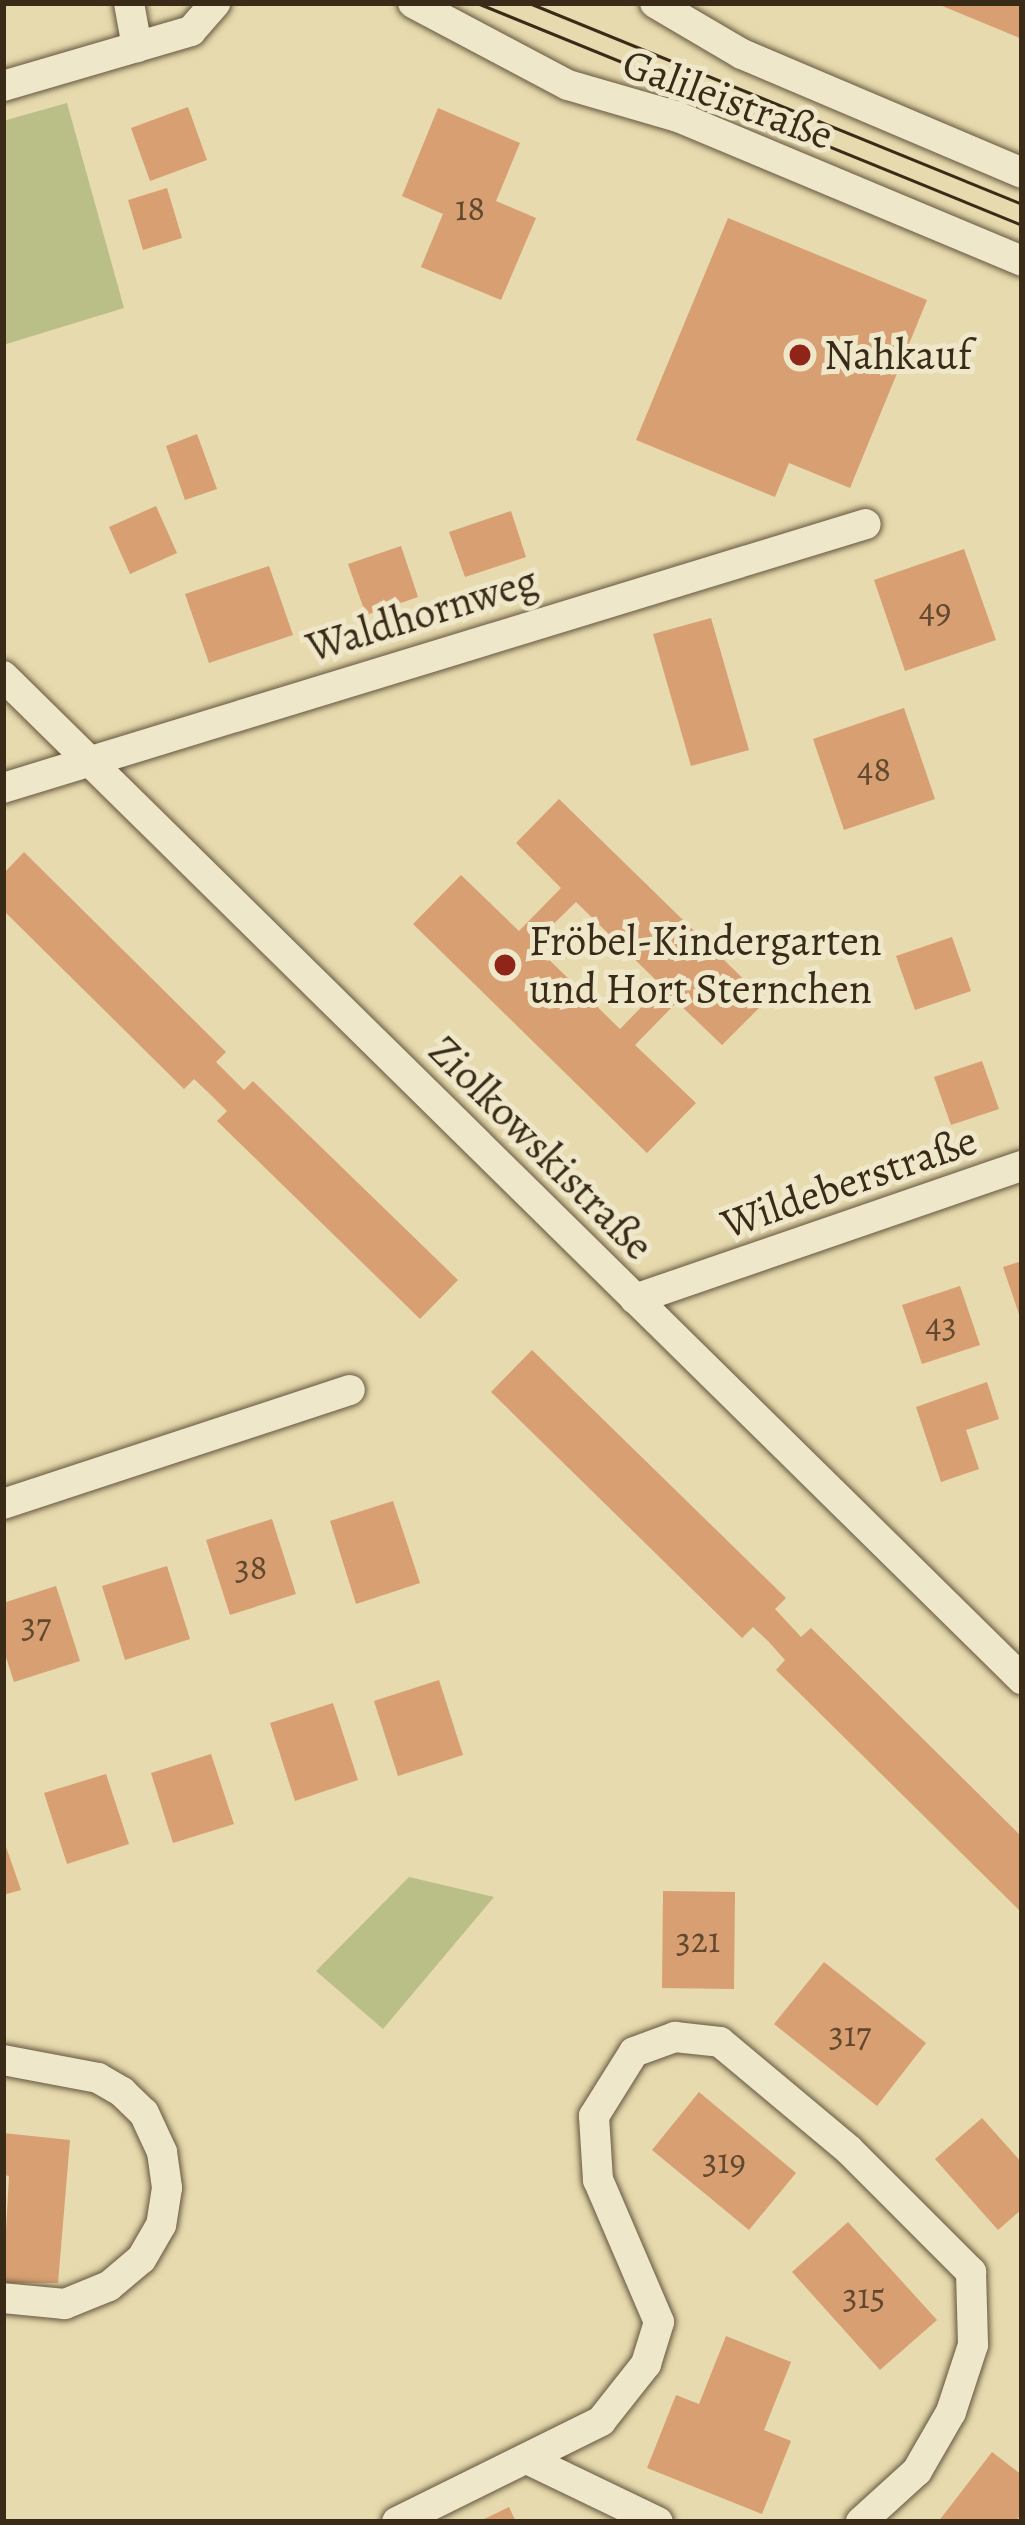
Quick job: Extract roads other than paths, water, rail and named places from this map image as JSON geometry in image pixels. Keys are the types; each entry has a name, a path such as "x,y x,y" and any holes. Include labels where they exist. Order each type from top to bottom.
{"street":[{"path":"129,3 137,47"},
{"path":"3,86 191,31 214,3"},
{"name":"Galileistraße","path":"412,3 568,85 678,117 1022,261"},
{"name":"Galileistraße","path":"655,3 742,54 1022,172"},
{"name":"Waldhornweg","path":"3,788 866,524"},
{"name":"Ziolkowskistraße","path":"3,676 1022,1679"},
{"name":"Wildeberstraße","path":"635,1299 1022,1166"},
{"path":"3,1504 350,1390"},
{"path":"397,2522 601,2421 646,2364 659,2322 598,2180 595,2116 634,2052 675,2037 721,2042 849,2150 970,2272 973,2344 951,2412 917,2471 861,2522"},
{"path":"3,2060 98,2078 122,2092 144,2114 162,2152 167,2188 161,2225 141,2259 109,2286 65,2304 3,2298"},
{"path":"529,2460 658,2522"}],"tram line":[{"path":"477,3 1022,225"},
{"path":"529,3 1022,204"}],"place":[{"name":"Nahkauf","path":"800,355"},
{"name":"Fröbel-Kindergarten und Hort Sternchen","path":"505,965"}]}
